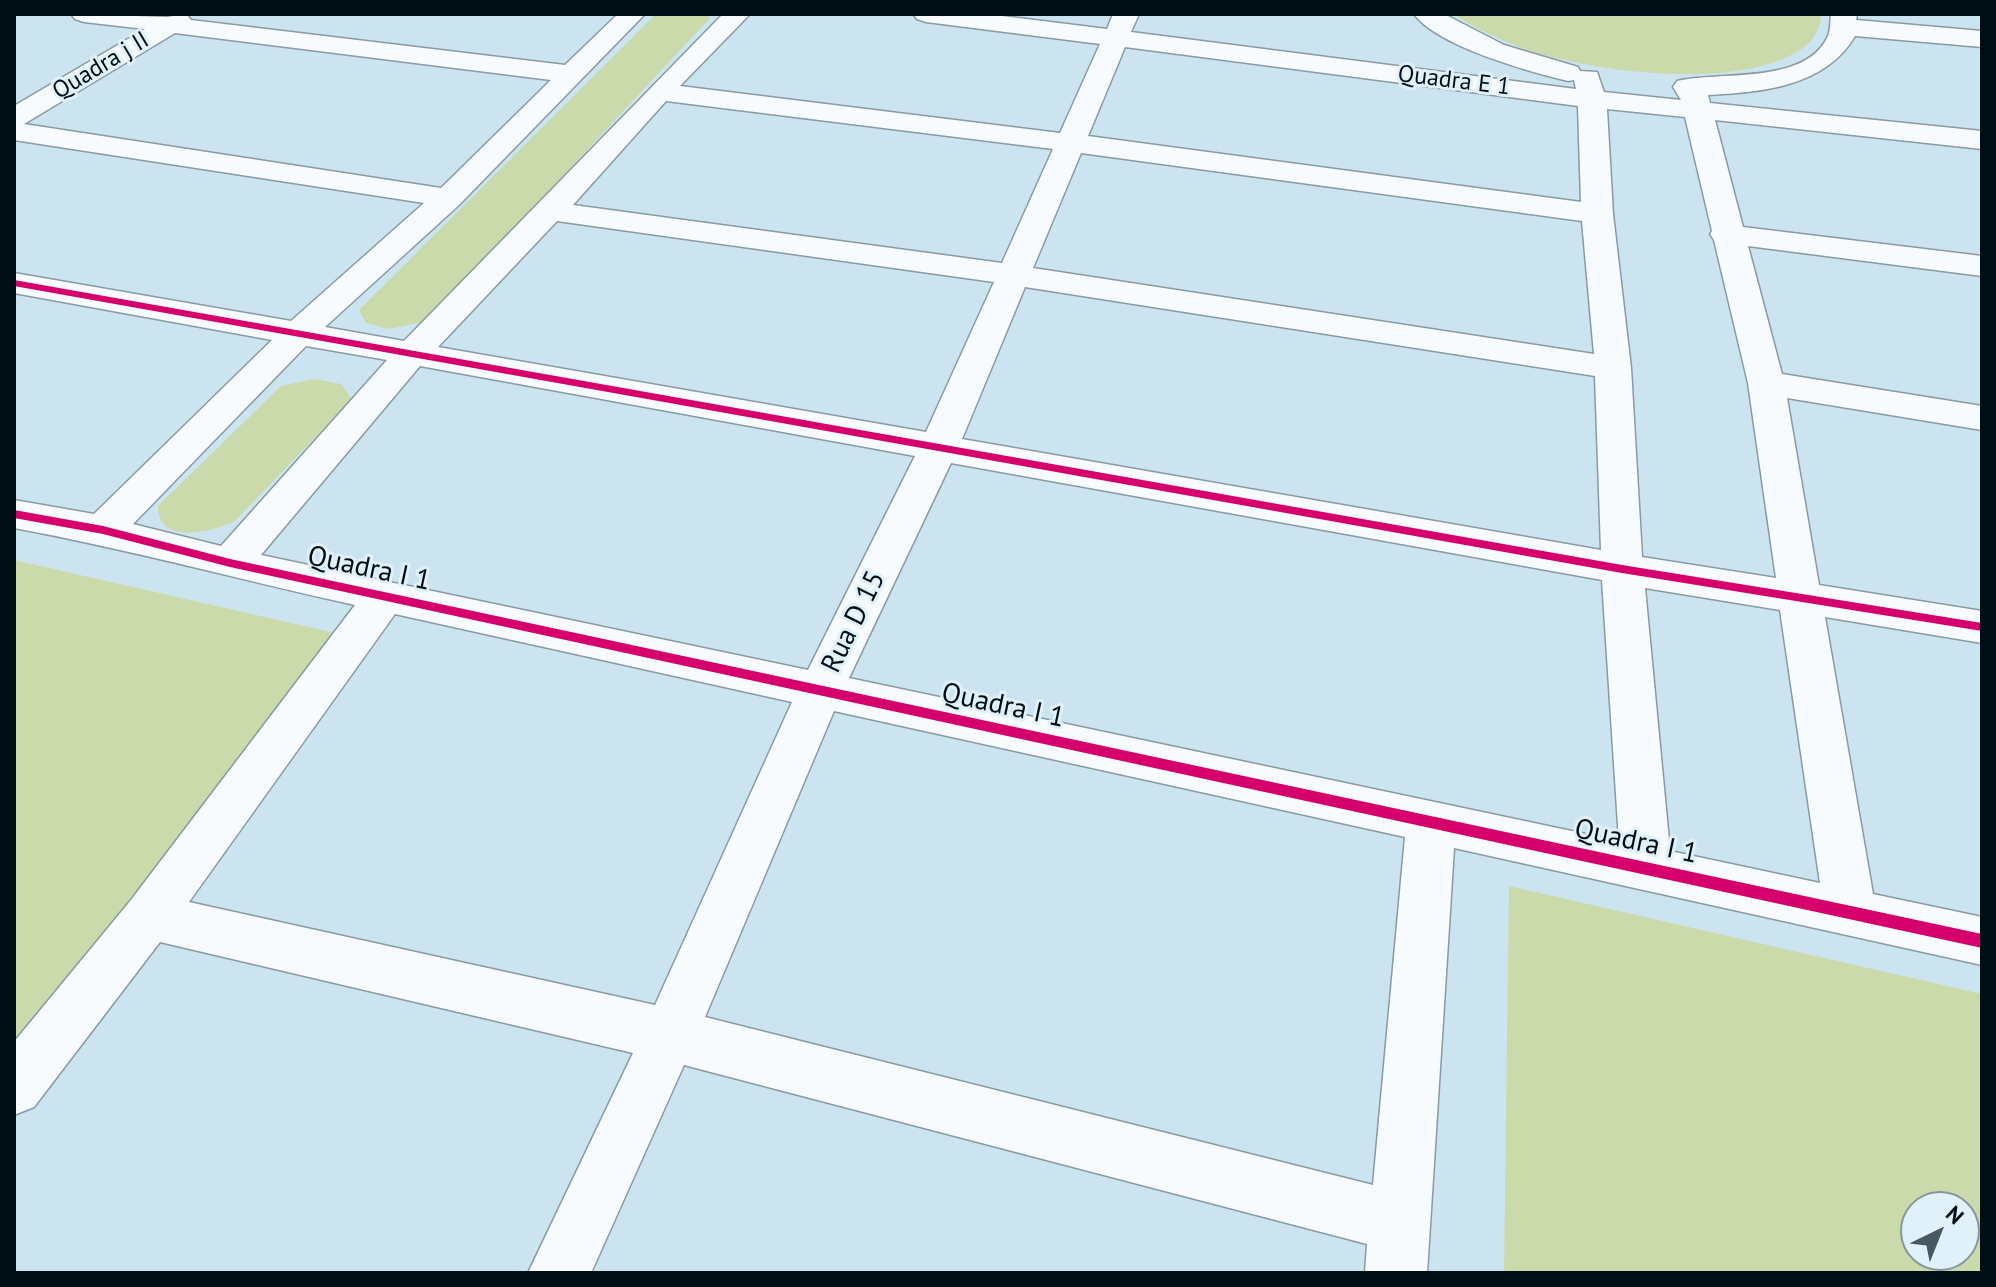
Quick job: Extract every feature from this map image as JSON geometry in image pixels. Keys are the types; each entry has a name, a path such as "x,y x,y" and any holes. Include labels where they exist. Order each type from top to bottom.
{"street":[{"path":"84,14 179,20 570,74"},
{"path":"103,530 298,334 448,198 632,14"},
{"path":"230,563 410,356 659,92 737,14"},
{"name":"Quadra E 1","path":"926,14 1120,25 1590,88 1694,98 1982,140"},
{"path":"1427,14 1456,34 1590,88 1597,214 1613,368 1622,569 1646,869"},
{"name":"Quadra j II","path":"14,118 179,20"},
{"path":"1850,913 1766,383 1694,98 1803,70 1826,58 1841,43 1845,20 1982,39"},
{"name":"Rua D 15","path":"559,1273 670,1035 820,691 939,447 1120,25"},
{"path":"659,92 1071,143 1597,214"},
{"path":"14,131 448,198"},
{"path":"550,211 1015,275 1613,368"},
{"path":"1726,234 1982,266"},
{"path":"14,283 410,356 1622,569 1982,627"},
{"path":"1766,383 1982,418"},
{"name":"Quadra I 1","path":"14,514 103,530 230,563 385,597 1982,941"},
{"path":"14,1087 149,916 385,597"},
{"path":"149,916 670,1035 1398,1247 1431,822"}],"green space":[{"path":"656,14 706,14 710,18 428,321 388,329 366,323 359,310"},
{"path":"1454,14 1819,14 1821,21 1810,42 1784,58 1750,69 1669,74 1585,64 1548,56 1494,36"},
{"path":"314,379 341,384 352,399 235,521 201,532 188,533 167,527 160,519 158,506 281,386"},
{"path":"14,560 344,635 14,1045"},
{"path":"1509,886 1982,994 1982,1273 1504,1273"}],"cycle path":[{"path":"14,283 1622,569 1982,627"},
{"path":"14,514 103,530 230,563 1982,941"}]}
